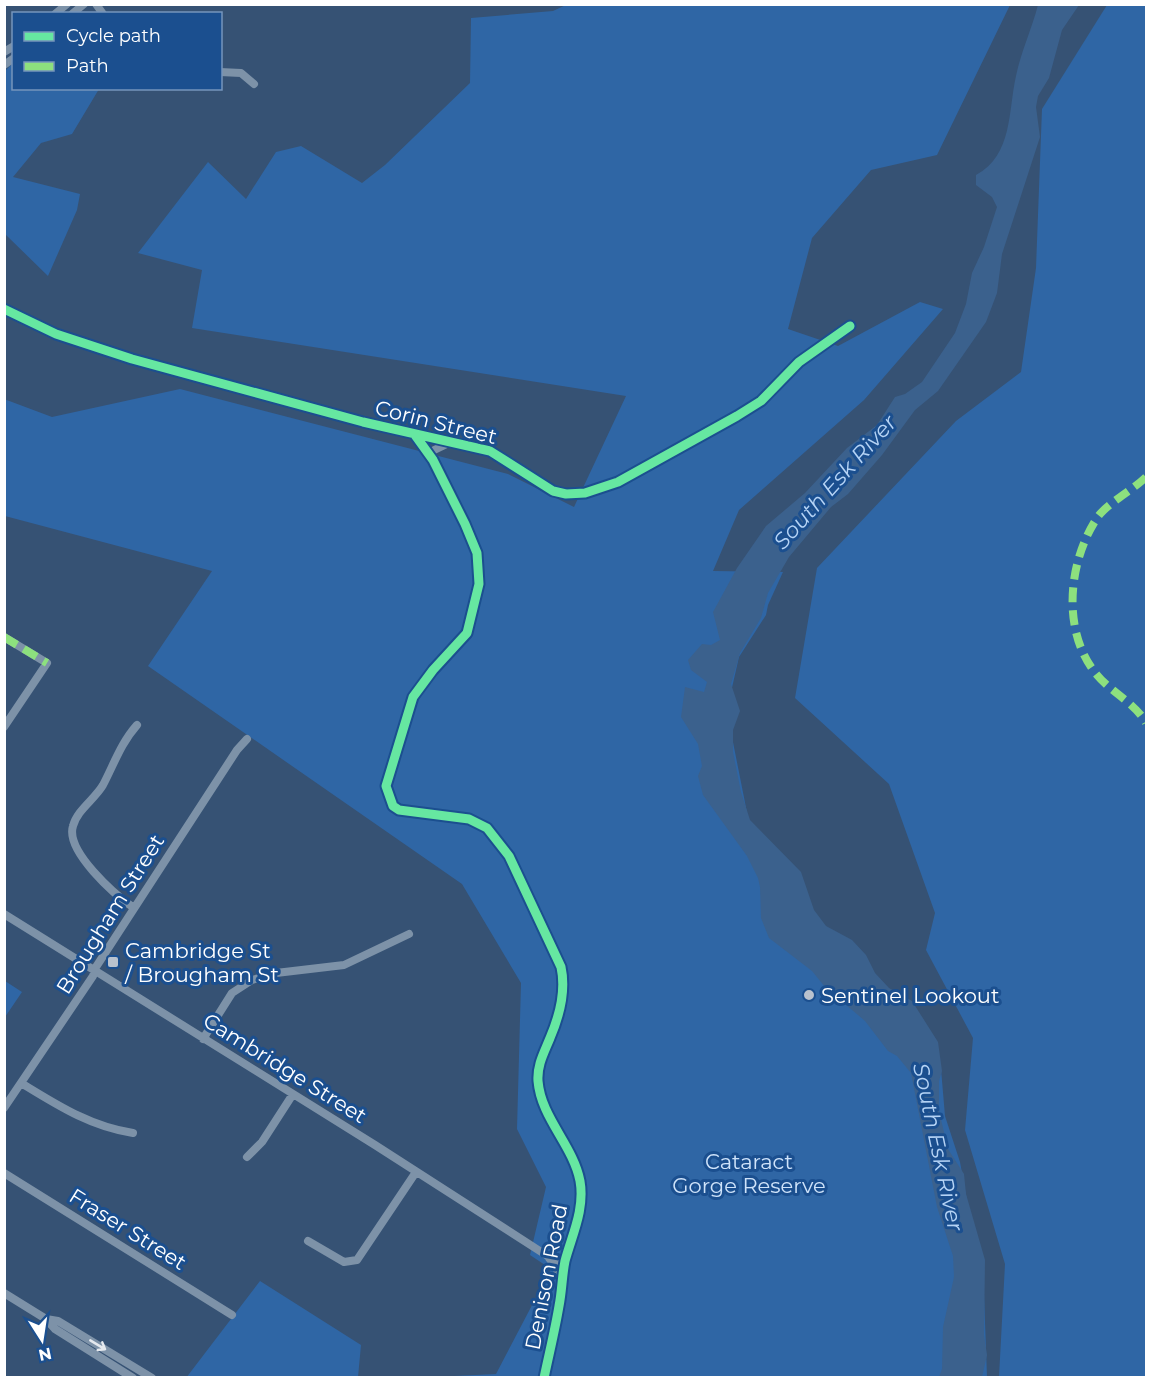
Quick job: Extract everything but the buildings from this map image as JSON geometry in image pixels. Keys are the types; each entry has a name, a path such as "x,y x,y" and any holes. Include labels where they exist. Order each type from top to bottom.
{"street":[{"path":"222,72 241,73 254,84"},
{"name":"Corin Street","path":"4,309 56,334 132,359 415,435 490,452 505,458 553,491 585,493 602,489 635,474 761,400 799,362 850,326"},
{"name":"Denison Road","path":"415,435 428,453 477,553 479,584 467,633 432,670 413,697 386,786 393,806 399,810 469,819 487,828 509,856 534,915 558,958 563,989 553,1030 539,1062 538,1080 542,1103 571,1156 580,1184 578,1216 565,1263 544,1377"},
{"path":"428,453 451,442"},
{"path":"4,637 47,663 4,727"},
{"path":"134,908 101,879 76,847 72,831 76,819 100,790 122,744 137,725"},
{"name":"Brougham Street","path":"4,1108 237,750 247,739"},
{"name":"Cambridge Street","path":"4,914 546,1255 565,1263"},
{"path":"203,1039 232,993 252,980 276,973 337,967 409,934"},
{"path":"21,1083 73,1114 113,1130 133,1132"},
{"path":"247,1157 262,1142 292,1094"},
{"path":"308,1241 344,1262 357,1260 416,1172"},
{"name":"Fraser Street","path":"4,1173 232,1315"},
{"name":"Cambridge Street","path":"546,1255 556,1267 562,1285"},
{"path":"4,1293 46,1319 55,1329 134,1377"},
{"path":"46,1319 58,1321 152,1377"}],"green space":[{"name":"Cataract Gorge Reserve","path":"568,4 1010,5 937,155 871,170 812,238 788,329 838,346 920,302 943,309 864,400 739,510 713,571 783,572 768,605 766,615 739,657 731,692 731,732 760,878 941,1069 945,1116 960,1162 984,1294 987,1377 433,1377 496,1374 551,1269 530,1255 546,1187 517,1129 521,983 462,884 148,666 212,571 5,516 4,399 52,417 180,389 508,474 574,507 626,396 192,328 202,270 138,253 208,162 246,199 276,152 301,146 362,183 385,165 470,83 471,18 553,11"},
{"path":"1107,5 1146,5 1146,1377 999,1377 1005,1264 965,1130 973,1038 926,950 935,913 889,784 795,698 817,568 956,421 1021,372 1036,268 1042,109"},
{"path":"12,64 12,90 98,90 72,134 41,143 13,177 80,194 77,210 48,276 5,234 5,71"},
{"path":"5,981 22,992 5,1017"},
{"path":"260,1281 361,1345 358,1377 186,1378"}],"water":[{"name":"South Esk River","path":"1038,5 1079,5 1062,30 1049,78 1038,96 1036,107 1040,137 1002,254 997,293 986,322 938,391 915,410 882,455 848,494 831,507 789,557 768,593 761,618 740,653 731,684 740,711 733,730 733,752 741,792 750,820 801,872 814,910 826,926 852,940 866,955 875,973 889,988 912,1001 938,1042 942,1071 939,1081 939,1111 948,1149 964,1174 966,1194 985,1260 984,1335 987,1355 982,1377 939,1377 942,1369 943,1327 954,1277 953,1256 937,1207 911,1073 897,1056 888,1051 865,1021 825,987 812,971 769,938 761,918 758,878 747,856 703,795 698,776 702,766 698,744 681,717 685,687 704,692 707,682 691,670 688,660 702,644 711,645 720,640 713,612 737,568 766,526 805,493 847,448 877,425 895,397 905,394 922,382 955,333 966,304 972,273 984,247 997,207 992,197 976,185 976,175 997,156 1003,144 1018,67"}],"marked path":[{"path":"1146,477 1097,518 1080,555 1073,597 1078,639 1085,658 1097,675 1136,710 1146,723"},
{"path":"4,637 47,663"}],"cycle path":[{"path":"4,309 56,334 132,359 363,422 490,451 553,491 566,494 585,493 618,482 737,416 761,401 799,362 850,326"},
{"path":"415,435 433,460 465,524 477,553 479,584 467,633 433,670 413,697 386,786 393,806 399,810 469,819 487,828 509,856 561,967 563,985 561,1003 540,1064 538,1081 545,1107 576,1168 580,1181 581,1202 565,1261 560,1300 544,1378"}],"place":[{"name":"Cambridge St / Brougham St","path":"113,962"},
{"name":"Sentinel Lookout","path":"809,995"}]}
